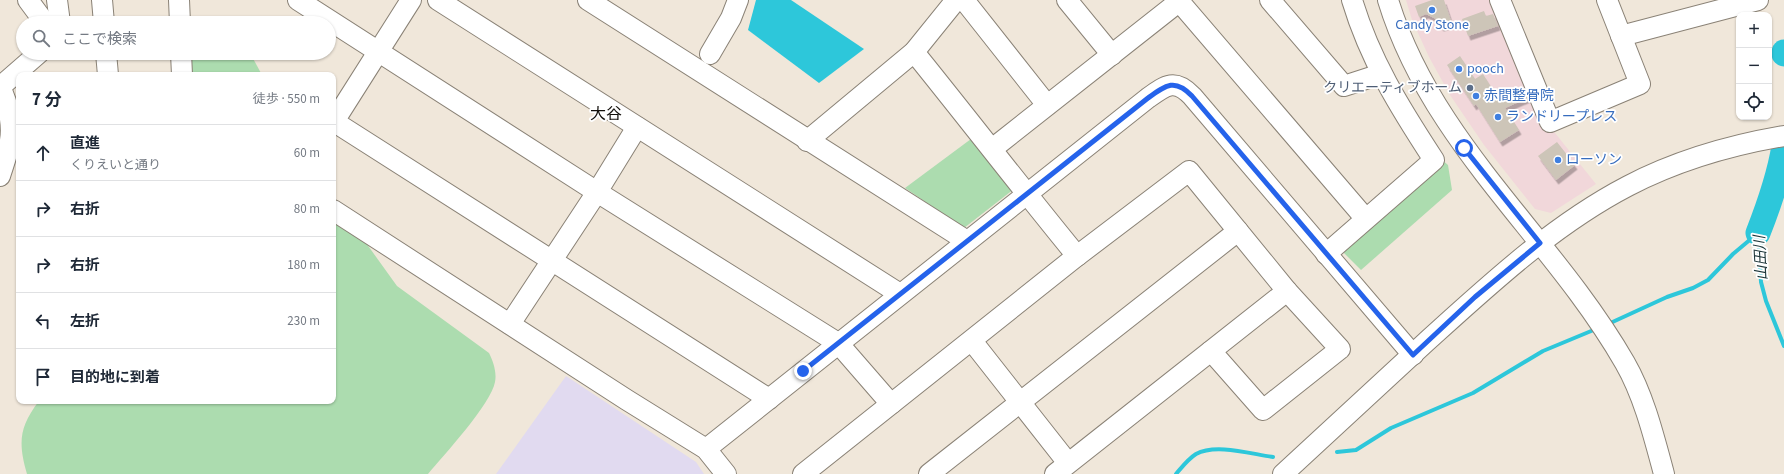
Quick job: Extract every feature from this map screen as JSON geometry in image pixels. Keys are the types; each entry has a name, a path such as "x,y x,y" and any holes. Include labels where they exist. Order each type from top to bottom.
{"street":[{"path":"28,0 40,16"},
{"path":"57,0 59,16"},
{"path":"102,0 103,16"},
{"path":"179,0 180,16"},
{"path":"298,0 323,16"},
{"path":"336,117 411,0"},
{"path":"438,0 900,294"},
{"path":"588,0 807,141 967,241"},
{"path":"710,54 731,18 738,0"},
{"path":"807,141 914,52 956,0"},
{"path":"964,0 1047,105"},
{"path":"1067,0 1112,55"},
{"path":"992,149 1180,0 1365,218"},
{"path":"1270,0 1344,86 1381,74"},
{"path":"1326,254 1365,218 1434,160 1401,110 1381,74 1356,15 1352,0"},
{"path":"1388,0 1411,58 1430,96 1451,129 1471,157 1594,313 1626,364 1643,403 1664,474"},
{"path":"1500,0 1550,122 1640,84 1607,0"},
{"path":"1621,36 1753,1"},
{"path":"336,25 597,192 838,343 891,404"},
{"path":"914,52 992,149 1026,195 1077,256"},
{"path":"17,72 31,60"},
{"path":"107,60 108,72"},
{"path":"181,60 182,72"},
{"path":"0,176 10,144 10,125 7,100 0,87 16,73"},
{"path":"706,449 1148,98 1163,87 1174,84 1185,89 1192,96 1413,355"},
{"path":"336,124 769,399"},
{"path":"510,324 638,127"},
{"path":"1283,474 1475,297 1540,243 1577,216 1629,186 1676,164 1742,145 1784,136"},
{"path":"803,474 1077,256 1188,171 1287,291 1340,349 1263,410 1211,351"},
{"path":"336,212 627,400 706,449 726,474"},
{"path":"929,474 1238,231"},
{"path":"972,341 1020,402 1062,468 1287,291"}],"shaded area":[{"path":"1406,0 1494,0 1551,128 1596,184 1551,213 1535,209 1484,145 1450,95 1429,57 1412,20"},
{"path":"566,376 696,462 704,474 496,474"}],"green space":[{"path":"184,60 254,60 260,72 179,72"},
{"path":"971,139 1014,189 964,228 905,188"},
{"path":"1442,160 1448,165 1452,190 1361,270 1340,249"},
{"path":"336,201 397,286 489,353 495,371 495,382 485,403 466,429 428,474 27,474 22,453 22,436 27,419 37,404 336,404"}],"water":[{"path":"756,0 791,0 864,49 819,83 748,30"}],"building":[{"name":"Candy Stone","path":"1432,0 1444,0 1452,24 1441,27 1438,20 1426,14 1419,17 1415,6"},
{"path":"1484,11 1486,16 1493,14 1498,26 1468,36 1462,19"},
{"path":"1460,56 1475,79 1483,74 1498,98 1523,88 1528,98 1505,108 1519,130 1500,142 1476,104 1474,106 1447,65"},
{"name":"ローソン","path":"1557,142 1575,165 1556,180 1538,156"}],"waterway":[{"name":"山田川","path":"1758,233 1773,191 1784,146"},
{"name":"山田川","path":"1758,233 1761,282 1766,301 1784,346"},
{"path":"1606,325 1667,297 1693,288 1708,280 1733,254 1758,233"},
{"path":"1337,452 1356,450 1391,428 1473,393 1543,351 1596,329"},
{"path":"1176,474 1190,458 1196,454 1213,449 1234,450 1273,457"}],"place":[{"name":"Candy Stone","path":"1432,10"},
{"name":"pooch","path":"1459,69"},
{"name":"クリエーティブホーム","path":"1470,88"},
{"name":"赤間整骨院","path":"1476,96"},
{"name":"ランドリープレス","path":"1498,117"},
{"name":"ローソン","path":"1558,160"}],"district":[{"name":"大谷","path":"606,114"}],"route":[{"path":"803,371 1148,98 1163,87 1174,84 1185,89 1192,96 1413,355 1475,297 1540,243 1464,148"}]}
